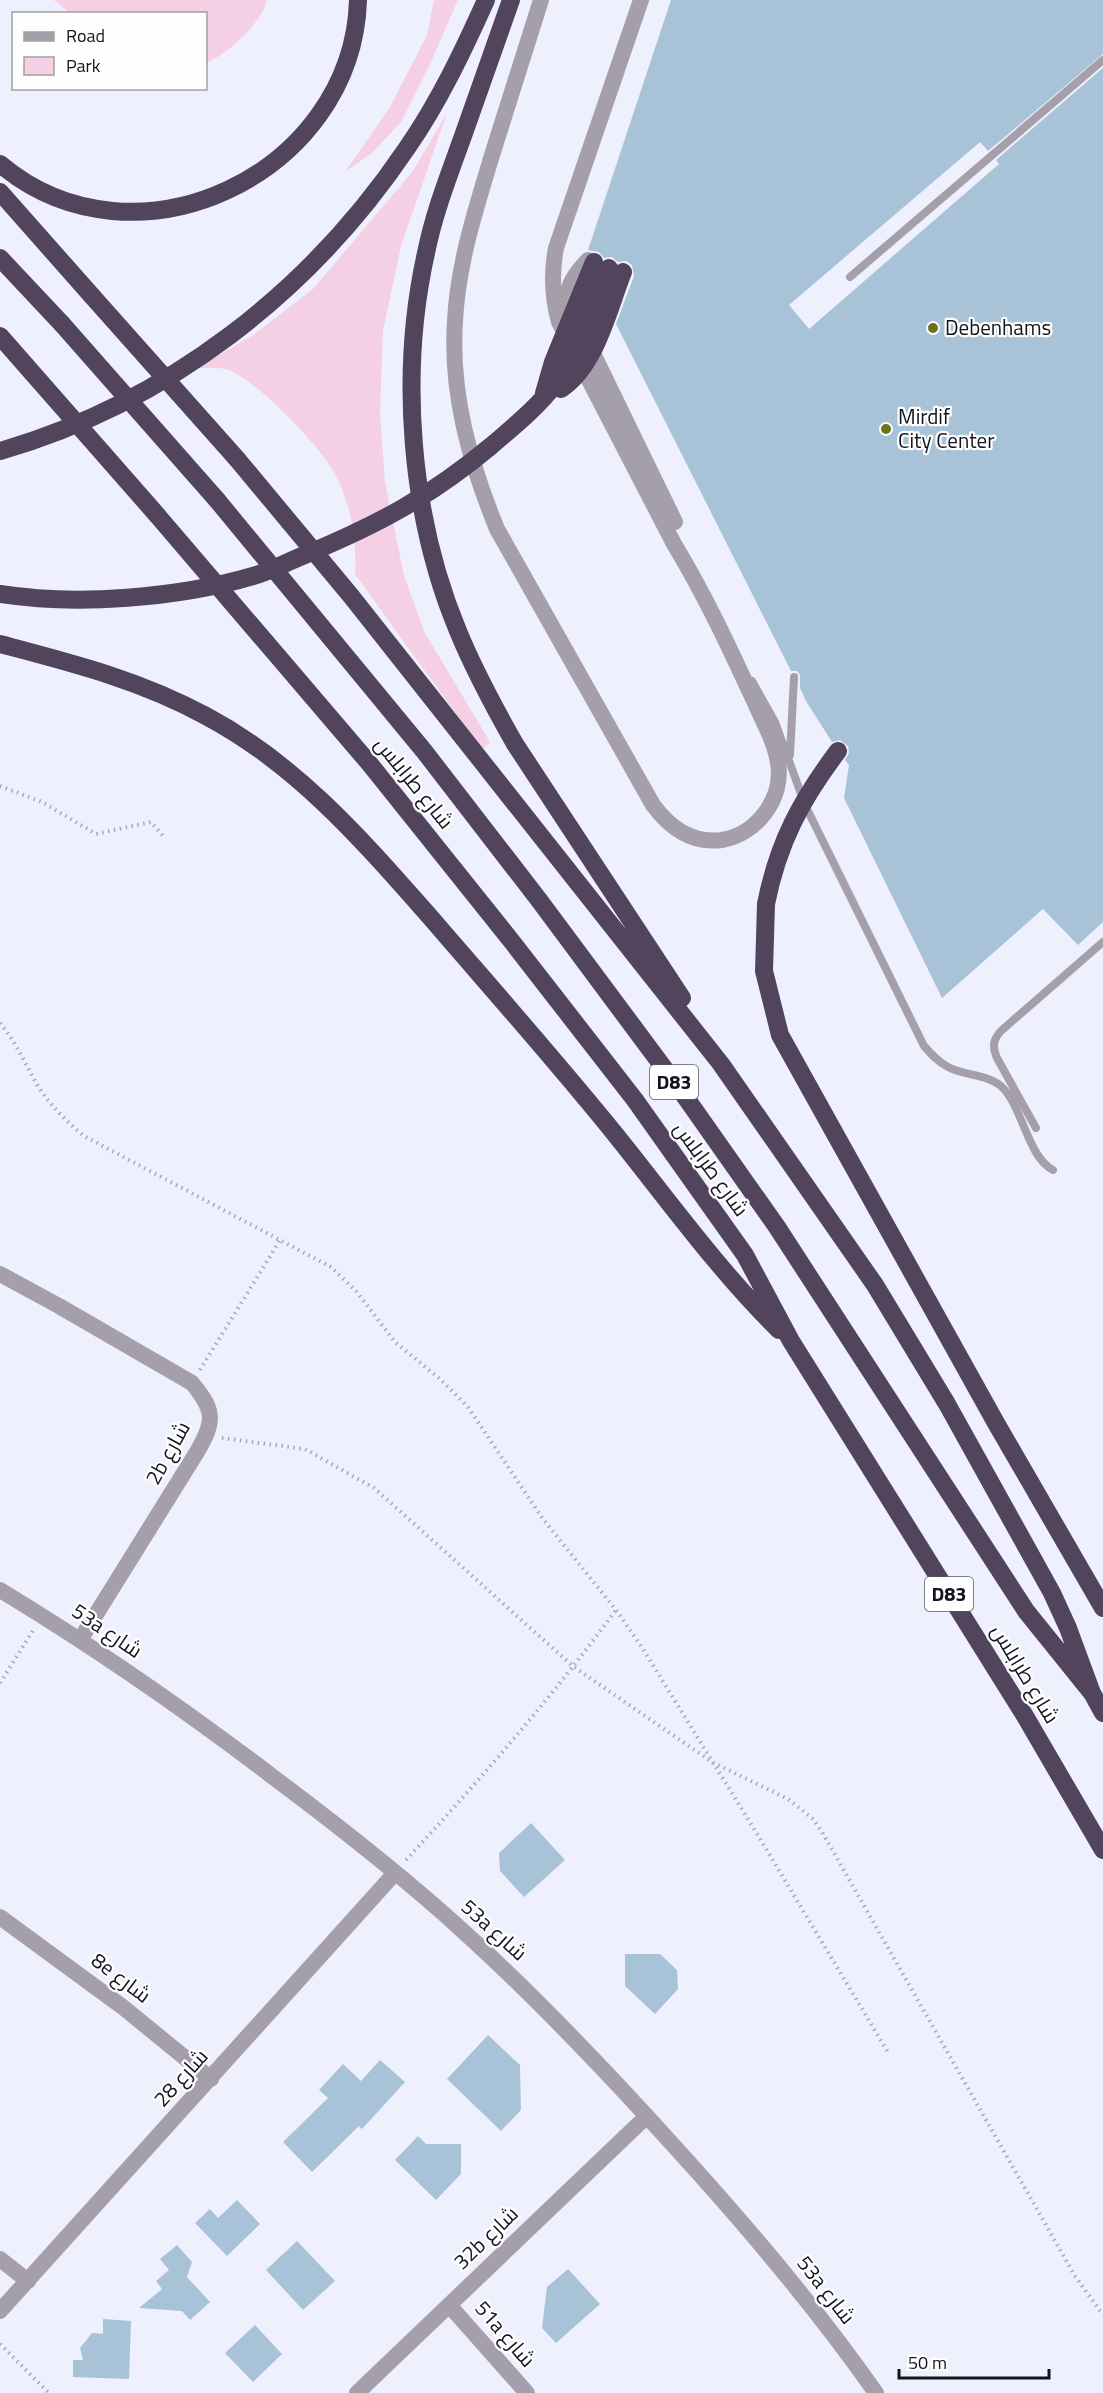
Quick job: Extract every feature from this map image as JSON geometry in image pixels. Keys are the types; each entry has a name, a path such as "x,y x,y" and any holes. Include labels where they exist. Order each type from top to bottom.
{"highway":[{"path":"0,164 36,188 66,200 97,208 130,212 163,210 194,204 225,193 251,180 275,163 297,143 316,120 332,95 344,69 353,41 358,0"},
{"path":"0,451 71,426 160,383 195,362 229,337 302,275 335,241 373,196 408,148 467,43 486,0"},
{"path":"511,0 444,189 426,253 415,318 411,385 415,452 421,497 430,542 457,629 494,706 527,762 668,975 721,1064"},
{"path":"0,192 237,459 351,596 721,1064 875,1285 947,1404 1052,1593 1068,1628 1092,1693"},
{"name":"شارع طرابلس","path":"0,258 62,324 216,500 424,751 546,909 684,1095 777,1227 1026,1611 1092,1693 1103,1713"},
{"path":"0,594 20,597 101,599 182,592 253,576 374,525 420,499 464,469 543,398 574,356 603,266"},
{"name":"شارع طرابلس","path":"0,336 157,514 369,763 635,1100 746,1255 791,1341 1025,1716 1103,1850"},
{"path":"0,644 102,671 156,691 208,717 257,747 303,782 345,821 390,872 583,1094 726,1273 791,1341"},
{"path":"838,751 806,796 780,848 766,904 763,942 764,972 771,1006 780,1035 996,1423 1103,1608"}],"street":[{"path":"541,0 474,215 458,286 455,365 468,449 481,489 502,538 653,805 670,825 681,832 706,840 732,838 755,825 771,804 779,775 775,750 692,572 666,530 559,322 552,293 552,270 556,248 641,0"},
{"path":"603,266 571,281 568,290 571,309 678,528 692,572"},
{"name":"2b شارع","path":"0,1274 59,1305 192,1383 207,1401 211,1419 206,1437 80,1640"},
{"name":"53a شارع","path":"0,1590 80,1640 240,1752 395,1873 463,1931 526,1990 647,2116 773,2259 876,2393"},
{"name":"شارع 28","path":"0,2312 395,1873"},
{"name":"8e شارع","path":"0,1917 124,2008 210,2079"},
{"name":"32b شارع","path":"357,2393 647,2116"},
{"path":"0,2259 28,2281"},
{"name":"51a شارع","path":"449,2305 527,2393"}],"lane":[{"path":"850,277 1103,60"},
{"path":"732,654 766,704 808,813 924,1046 947,1067 987,1078 1000,1085 1010,1098 1040,1159 1053,1170"},
{"path":"789,759 794,677"},
{"path":"1036,1128 997,1058 993,1050 993,1042 1002,1030 1103,942"}],"path":[{"path":"0,786 42,802 96,834 151,822 164,837"},
{"path":"0,1023 19,1048 38,1086 51,1105 84,1137 331,1267 367,1303 395,1342 455,1393 481,1426 543,1519 616,1610 649,1659 842,1973 889,2054"},
{"path":"192,1383 280,1240"},
{"path":"206,1437 305,1449 374,1488 574,1667 712,1762 788,1799 813,1819 1076,2276 1103,2314"},
{"path":"395,1873 489,1769 574,1667 616,1610"},
{"path":"0,1683 42,1615"},
{"path":"0,2344 49,2393"}],"green space":[{"path":"54,0 267,0 264,9 251,28 224,53 207,63 207,12 69,12"},
{"path":"434,0 458,0 401,122 373,152 345,172 390,107 427,35"},
{"path":"447,113 401,246 383,331 380,414 385,482 404,576 425,633 490,742 482,750 355,574 354,536 346,499 336,476 317,448 269,399 238,374 225,369 197,368 253,335 313,289 413,171"}],"building":[{"name":"Mirdif City Center","path":"671,0 1103,0 1103,54 988,151 980,142 789,305 809,329 999,164 996,160 1103,68 1103,922 1078,945 1043,909 942,998 844,798 849,765 845,760 849,753 848,746 840,740 832,742 806,701 800,688 800,675 797,671 791,671 616,324 634,276 632,265 626,261 618,262 612,257 604,258 599,252 588,250"},
{"path":"531,1823 565,1860 524,1897 500,1871 499,1853"},
{"path":"625,1954 660,1954 677,1970 678,1989 655,2014 625,1986"},
{"path":"488,2035 520,2065 521,2110 501,2131 447,2079"},
{"path":"380,2060 405,2082 362,2129 359,2126 312,2172 283,2142 328,2098 319,2090 343,2064 361,2081"},
{"path":"418,2136 426,2144 461,2144 461,2174 436,2200 395,2160"},
{"path":"237,2200 260,2224 227,2256 195,2223 210,2209 218,2218"},
{"path":"297,2241 335,2281 303,2310 266,2270"},
{"path":"177,2245 192,2262 187,2277 210,2302 190,2320 182,2311 139,2308 162,2289 156,2281 169,2270 160,2259"},
{"path":"568,2269 600,2304 556,2343 542,2328 547,2287"},
{"path":"103,2319 131,2321 129,2379 73,2377 73,2360 83,2360 80,2348 92,2333 103,2334"},
{"path":"255,2325 282,2354 253,2382 225,2353"}],"place":[{"name":"Debenhams","path":"933,328"},
{"name":"Mirdif City Center","path":"886,429"}]}
